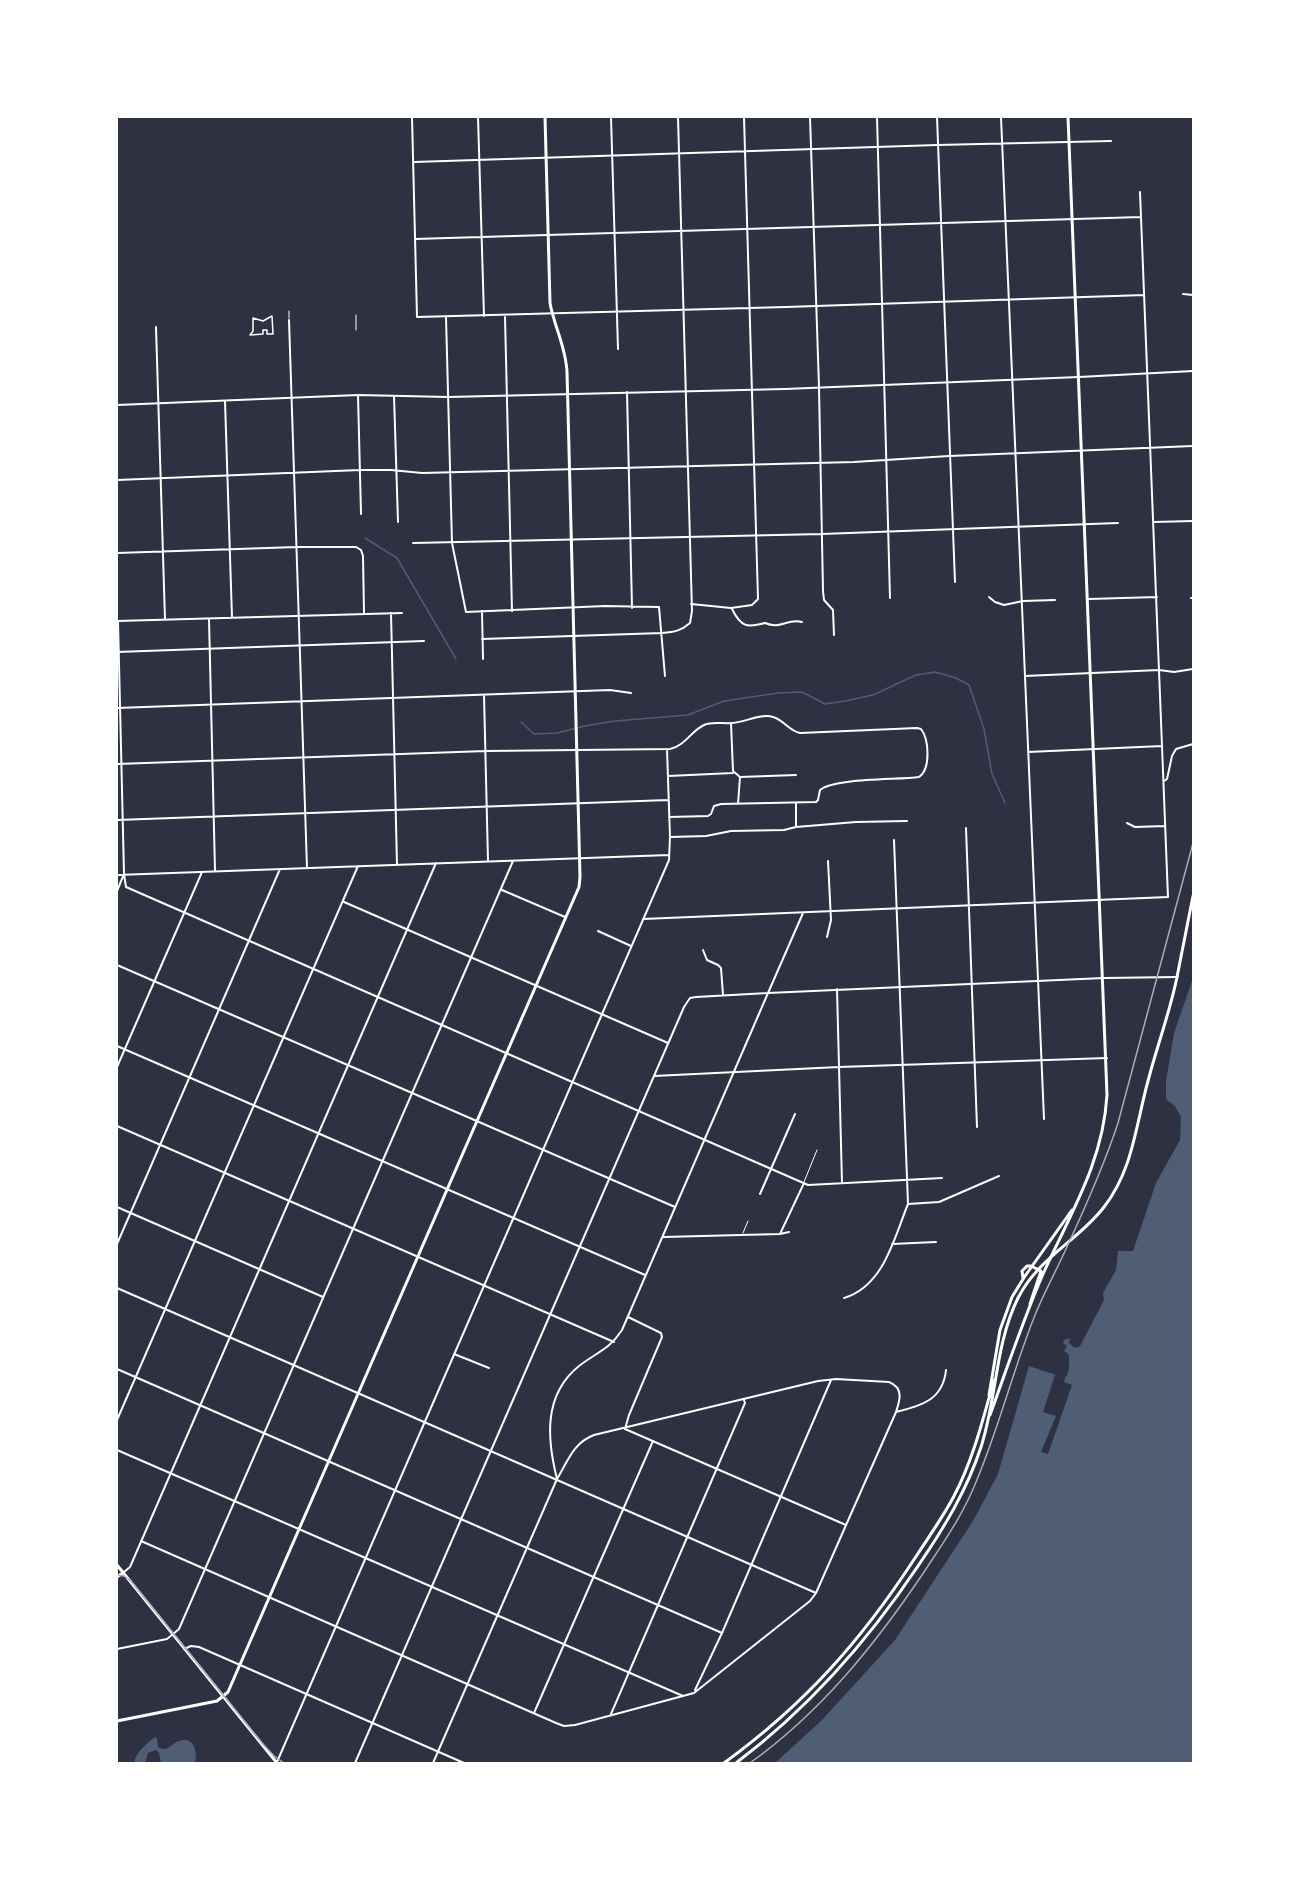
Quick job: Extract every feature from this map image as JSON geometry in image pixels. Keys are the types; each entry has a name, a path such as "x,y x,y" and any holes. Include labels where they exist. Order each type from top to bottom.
{"main road":[{"path":"117,1721 217,1701 228,1692 579,887 566,362 550,303 545,117"},
{"path":"736,1763 798,1712 835,1675 870,1634 910,1579 951,1516 973,1470 1029,1308 1089,1176 1102,1133 1107,1095 1107,1058 1068,117"},
{"path":"724,1763 793,1708 866,1629 953,1497 975,1444 1011,1315 1029,1280 1046,1260 1086,1227 1104,1208 1121,1181 1131,1155 1147,1083 1177,977 1193,896"},
{"path":"1032,1266 1075,1206"},
{"path":"987,1404 1003,1320 1012,1297 1023,1279 1023,1268 1032,1266 1040,1269 1041,1273 1030,1299 1029,1308"},
{"path":"988,1423 999,1361"},
{"path":"117,1564 277,1763"},
{"path":"117,1577 124,1572"}],"street":[{"path":"412,117 417,317 1144,295"},
{"path":"478,117 484,316"},
{"path":"610,117 618,349"},
{"path":"482,639 676,632 688,625 691,620 678,117"},
{"path":"691,604 731,608 752,605 758,597 744,117"},
{"path":"810,117 824,598 833,610 834,635"},
{"path":"877,117 890,598"},
{"path":"937,117 955,582"},
{"path":"1001,117 1044,1119"},
{"path":"414,162 1111,141"},
{"path":"643,919 1168,897 1140,192"},
{"path":"415,239 1141,218"},
{"path":"1183,294 1193,295"},
{"path":"505,315 512,611"},
{"path":"272,316 273,334 267,334 267,330 263,330 263,334 250,335 253,331 253,318 263,321 272,316"},
{"path":"446,317 452,543 466,612 659,607 665,676"},
{"path":"289,320 307,868"},
{"path":"156,327 165,620"},
{"path":"117,405 358,395 448,397 819,388 1193,371"},
{"path":"627,393 632,608"},
{"path":"358,395 361,514"},
{"path":"394,396 398,522"},
{"path":"225,401 232,618"},
{"path":"117,480 360,470 450,471 854,462 1193,446"},
{"path":"1154,522 1193,520"},
{"path":"413,543 822,534 1118,523"},
{"path":"117,553 297,547 358,548 363,556 364,613"},
{"path":"988,597 1001,605 1023,601 1054,600"},
{"path":"1089,599 1157,597"},
{"path":"731,608 741,623 748,626 765,623 779,626 793,620 802,622"},
{"path":"482,611 483,659"},
{"path":"391,613 397,865"},
{"path":"402,613 118,621 126,887 808,1185 942,1178"},
{"path":"209,618 215,871"},
{"path":"118,652 424,641"},
{"path":"1025,676 1159,670 1174,672 1193,669"},
{"path":"119,708 610,690 631,693"},
{"path":"484,695 488,861"},
{"path":"117,764 577,748 667,749 680,745 705,724 732,723 767,716 783,722 791,730 800,733 921,729 925,735 925,768 921,776 826,786 819,791 818,801 716,805 712,808 711,815 708,816 669,817"},
{"path":"732,723 734,772"},
{"path":"1164,781 1167,779 1172,756 1176,749 1193,744"},
{"path":"1028,752 1162,747"},
{"path":"277,1763 670,855 667,749"},
{"path":"668,776 734,772 740,777 796,775"},
{"path":"738,804 740,777"},
{"path":"117,820 669,800"},
{"path":"796,802 796,828"},
{"path":"670,837 706,836 731,831 784,830 856,822 907,821"},
{"path":"1127,823 1135,827 1165,826"},
{"path":"966,828 977,1127"},
{"path":"844,1298 860,1292 873,1280 892,1244 908,1204 894,840"},
{"path":"117,875 670,855"},
{"path":"117,1648 167,1639 179,1629 513,861"},
{"path":"827,937 831,912 828,861"},
{"path":"124,1572 130,1567 435,863"},
{"path":"117,1419 358,866"},
{"path":"117,1244 280,869"},
{"path":"117,1068 202,872"},
{"path":"117,891 124,874"},
{"path":"502,890 566,917"},
{"path":"343,901 668,1043"},
{"path":"557,1479 549,1435 554,1402 568,1376 614,1342 735,1072 803,913"},
{"path":"598,931 632,946"},
{"path":"703,950 706,959 721,968 723,995"},
{"path":"117,964 675,1207"},
{"path":"355,1763 668,1043 690,998 837,989 1177,977"},
{"path":"837,989 842,1183"},
{"path":"117,1046 645,1275"},
{"path":"654,1076 1107,1058"},
{"path":"760,1194 795,1114"},
{"path":"117,1126 614,1342"},
{"path":"908,1204 939,1202 999,1176"},
{"path":"780,1234 804,1183"},
{"path":"117,1207 323,1297"},
{"path":"662,1237 789,1232"},
{"path":"892,1244 936,1242"},
{"path":"117,1288 816,1593"},
{"path":"625,1429 629,1414 662,1337 661,1333 627,1316"},
{"path":"454,1354 489,1368"},
{"path":"117,1369 722,1633"},
{"path":"896,1412 934,1398 944,1382 946,1371"},
{"path":"694,1693 782,1497 831,1380"},
{"path":"141,1541 468,1683 564,1726 575,1725 694,1693 810,1601 816,1593 896,1412 900,1395 895,1384 818,1381 594,1435 580,1442 557,1479 497,1615 468,1683 433,1763"},
{"path":"610,1714 717,1469 745,1403 744,1400"},
{"path":"625,1429 846,1525"},
{"path":"534,1713 653,1441"},
{"path":"117,1450 683,1696"},
{"path":"184,1649 195,1645 464,1763"}],"lane":[{"path":"289,310 289,320"},
{"path":"356,315 356,330"},
{"path":"804,1183 817,1150"},
{"path":"742,1235 748,1221"}],"water":[{"path":"1193,978 1193,1763 775,1763 822,1720 895,1640 973,1521 998,1474 1029,1366 1065,1378 1067,1375 1069,1355 1064,1351 1067,1346 1063,1343 1064,1340 1070,1338 1069,1343 1072,1346 1080,1346 1104,1300 1103,1293 1116,1270 1118,1251 1133,1251 1156,1183 1180,1140 1181,1117 1175,1106 1166,1098 1166,1081 1174,1033"},
{"path":"155,1737 161,1749 179,1741 188,1740 194,1746 195,1763 161,1763 156,1750 148,1753 145,1763 134,1763 139,1752"}],"pier":[{"path":"1055,1375 1065,1378 1064,1382 1072,1385 1048,1454 1041,1452 1056,1416 1043,1412"}],"waterway":[{"path":"365,538 397,558 456,659"},
{"path":"521,722 534,734 557,733 615,721 688,715 724,701 778,693 802,692 825,704 873,695 916,675 935,672 956,678 969,685 984,729 992,774 1005,803"}],"tram line":[{"path":"117,1575 130,1580 262,1743 284,1763"}],"railway":[{"path":"750,1763 800,1722 866,1651 924,1572 971,1494 992,1441 1035,1315 1113,1139 1193,843"}]}
